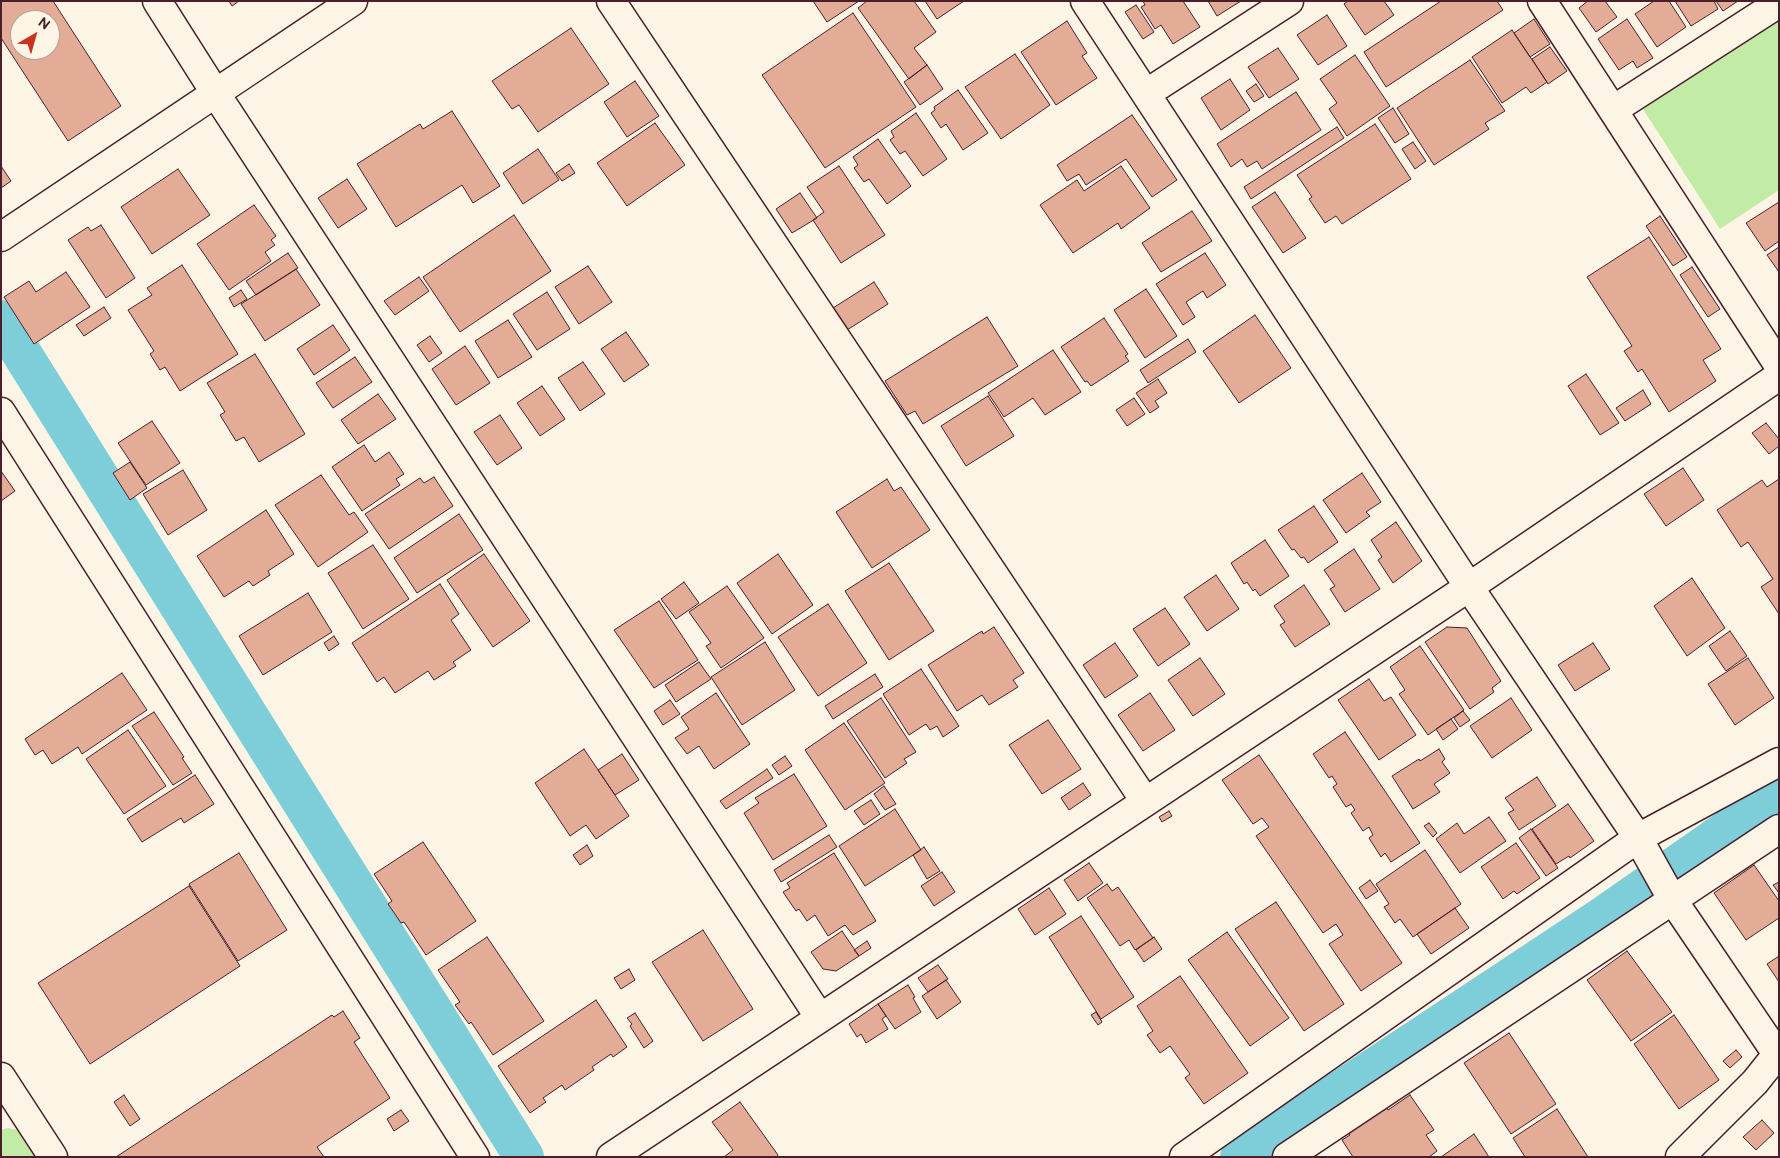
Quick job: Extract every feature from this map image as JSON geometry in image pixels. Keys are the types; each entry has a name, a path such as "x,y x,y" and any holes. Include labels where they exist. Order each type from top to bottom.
{"street":[{"path":"157,1 820,1018"},
{"path":"1,237 353,1"},
{"path":"611,1 1145,801"},
{"path":"1086,1 1469,587 1642,846 1670,895 1778,1053 1755,1082 1680,1157"},
{"path":"1146,93 1289,1"},
{"path":"1542,1 1779,366"},
{"path":"1613,110 1779,3"},
{"path":"611,1157 1469,587 1779,376"},
{"path":"1,412 475,1157"},
{"path":"1184,1157 1642,846 1779,762"},
{"path":"1287,1157 1670,895 1779,829"},
{"path":"4,1088 53,1157"}],"green space":[{"path":"1779,20 1779,190 1720,229 1643,109"},
{"path":"7,1128 20,1130 38,1157 1,1157 1,1130"}],"building":[{"path":"1,1 53,1 59,10 10,10 10,52 1,38"},
{"path":"229,1 239,1 232,6"},
{"path":"813,1 859,1 827,22"},
{"path":"867,1 914,1 936,32 914,48 927,65 909,79 858,8"},
{"path":"925,1 964,1 937,19"},
{"path":"1143,1 1183,1 1200,27 1173,44 1161,25 1155,29 1141,7 1145,5"},
{"path":"1208,1 1241,1 1217,16"},
{"path":"1348,1 1384,1 1394,15 1365,35 1344,4"},
{"path":"1441,1 1497,1 1503,10 1386,87 1364,52"},
{"path":"1588,1 1605,1 1617,17 1596,32 1579,8"},
{"path":"1654,1 1669,1 1686,27 1657,47 1635,14"},
{"path":"1675,1 1714,1 1718,9 1691,26"},
{"path":"1716,1 1738,1 1723,11"},
{"path":"1136,5 1154,32 1143,39 1125,12"},
{"path":"60,12 121,106 68,141 15,60 60,60"},
{"path":"853,13 916,107 825,168 762,75"},
{"path":"1327,15 1347,46 1318,65 1297,35"},
{"path":"1534,19 1550,44 1530,57 1514,33"},
{"path":"1627,19 1653,58 1637,68 1633,61 1619,70 1598,39"},
{"path":"1067,21 1087,53 1082,56 1097,78 1056,105 1021,52"},
{"path":"571,28 609,84 538,132 519,105 512,109 492,81"},
{"path":"1512,30 1547,82 1531,93 1526,87 1502,103 1472,57"},
{"path":"1550,47 1567,71 1548,84 1532,59"},
{"path":"1278,48 1299,79 1269,98 1248,67"},
{"path":"1015,54 1050,105 1001,139 965,87"},
{"path":"1355,55 1390,106 1347,136 1329,109 1337,103 1320,79"},
{"path":"1470,60 1505,111 1485,123 1489,129 1434,165 1397,108"},
{"path":"927,65 943,89 920,105 904,82"},
{"path":"1230,79 1250,110 1221,130 1201,98"},
{"path":"635,81 659,116 627,137 604,102"},
{"path":"1256,84 1264,96 1254,102 1246,91"},
{"path":"958,90 988,133 963,150 946,124 941,128 931,113 935,110 934,107"},
{"path":"1296,92 1321,130 1262,169 1257,161 1247,167 1242,159 1231,167 1217,144"},
{"path":"1393,108 1409,134 1395,143 1378,118"},
{"path":"452,111 500,186 473,203 462,185 396,227 357,164 420,124 423,129"},
{"path":"916,113 947,159 923,176 905,151 900,154 890,140 894,137 891,131"},
{"path":"1132,115 1177,180 1152,197 1126,159 1086,185 1079,174 1067,181 1057,165"},
{"path":"655,123 685,165 627,206 597,163"},
{"path":"1375,124 1411,179 1342,224 1336,216 1325,223 1309,199 1312,197 1297,175"},
{"path":"1337,127 1344,138 1251,199 1244,187"},
{"path":"878,139 911,186 887,204 869,179 864,182 854,168 858,165 853,157"},
{"path":"1413,142 1426,161 1415,169 1402,149"},
{"path":"538,149 559,180 523,204 503,173"},
{"path":"569,164 575,173 562,181 556,173"},
{"path":"1,166 11,181 1,188"},
{"path":"839,166 885,235 841,263 813,220 824,212 807,187"},
{"path":"1121,166 1150,208 1121,229 1118,223 1073,253 1040,205 1077,180 1084,191"},
{"path":"178,169 210,215 152,254 121,207"},
{"path":"347,179 367,209 338,228 318,198"},
{"path":"1275,192 1306,238 1283,253 1252,207"},
{"path":"800,193 817,218 792,233 776,209"},
{"path":"1779,202 1779,241 1765,251 1746,223"},
{"path":"254,205 276,236 271,240 275,245 265,252 271,261 229,290 197,244"},
{"path":"1192,211 1212,241 1161,272 1142,243"},
{"path":"514,215 551,271 460,332 423,277"},
{"path":"1660,216 1687,257 1673,266 1646,226"},
{"path":"101,225 135,278 106,298 68,240 88,227 91,231"},
{"path":"1649,237 1721,349 1703,360 1716,381 1669,412 1642,369 1638,372 1624,351 1632,346 1587,277"},
{"path":"1779,247 1779,272 1767,255"},
{"path":"288,253 298,268 256,295 246,281"},
{"path":"1205,253 1226,285 1207,298 1203,291 1186,302 1195,317 1183,325 1156,284"},
{"path":"182,265 238,354 180,391 165,367 160,370 150,354 154,351 128,310 152,295 147,288"},
{"path":"588,266 612,302 579,324 555,287"},
{"path":"1692,267 1720,309 1708,317 1680,275"},
{"path":"296,269 320,305 265,341 241,304"},
{"path":"66,272 90,307 34,344 4,297 29,281 36,292"},
{"path":"419,277 429,291 395,315 384,301"},
{"path":"874,282 888,304 847,330 833,308"},
{"path":"1146,289 1177,336 1145,358 1114,310"},
{"path":"241,290 247,299 234,307 229,298"},
{"path":"547,292 570,329 537,350 513,314"},
{"path":"104,307 111,318 84,336 76,325"},
{"path":"1255,315 1291,368 1239,403 1203,351"},
{"path":"987,317 1018,366 923,424 915,411 907,415 885,381"},
{"path":"1104,318 1128,354 1125,356 1129,361 1091,386 1087,381 1085,382 1061,347"},
{"path":"508,320 532,357 498,378 475,341"},
{"path":"333,325 350,350 314,375 297,349"},
{"path":"626,332 649,365 624,382 601,349"},
{"path":"430,336 442,353 429,362 417,345"},
{"path":"1188,339 1196,352 1148,383 1140,370"},
{"path":"465,346 490,383 456,405 432,369"},
{"path":"1053,350 1081,392 1045,415 1033,398 1004,417 988,393"},
{"path":"255,354 305,434 259,462 244,437 236,441 220,415 225,412 207,383"},
{"path":"355,357 372,382 333,408 316,383"},
{"path":"583,362 605,394 580,411 558,378"},
{"path":"1586,374 1619,423 1600,435 1568,386"},
{"path":"1158,379 1167,393 1155,401 1159,407 1150,413 1136,393"},
{"path":"542,386 565,419 540,436 517,403"},
{"path":"1643,390 1651,404 1625,421 1616,408"},
{"path":"378,394 396,419 358,444 341,420"},
{"path":"988,396 1014,436 966,466 941,426"},
{"path":"1134,398 1145,414 1127,426 1116,410"},
{"path":"500,415 522,448 497,465 474,432"},
{"path":"152,421 180,463 146,485 118,443"},
{"path":"1766,423 1779,439 1779,446 1769,454 1752,433"},
{"path":"364,445 375,462 389,452 404,474 396,479 400,485 362,511 332,467"},
{"path":"130,462 147,488 130,500 113,473"},
{"path":"1683,468 1704,500 1666,526 1644,494"},
{"path":"183,470 207,510 168,535 143,494"},
{"path":"1,471 15,491 1,501"},
{"path":"1362,473 1381,502 1366,512 1370,516 1346,533 1323,500"},
{"path":"321,475 349,515 354,512 368,532 318,567 275,505"},
{"path":"434,477 453,506 389,549 365,514 420,478 424,483"},
{"path":"887,479 894,491 901,487 930,530 872,568 836,512"},
{"path":"1779,479 1779,614 1761,587 1773,579 1748,542 1741,547 1717,510 1762,480 1767,487"},
{"path":"1314,506 1338,542 1308,563 1304,557 1301,558 1294,549 1292,550 1278,530"},
{"path":"266,510 294,554 268,571 270,575 253,586 249,581 224,597 197,556"},
{"path":"459,514 483,550 417,593 394,558"},
{"path":"1396,522 1422,561 1393,583 1378,560 1382,557 1371,540"},
{"path":"1265,540 1289,576 1260,596 1255,589 1253,591 1247,582 1244,584 1231,563"},
{"path":"373,545 409,599 363,629 328,573"},
{"path":"1354,549 1380,589 1345,612 1330,589 1335,586 1324,570"},
{"path":"484,554 530,621 493,647 447,580"},
{"path":"778,554 813,605 772,634 737,583"},
{"path":"889,563 934,631 889,660 845,591"},
{"path":"1216,575 1239,609 1207,631 1184,597"},
{"path":"1692,578 1725,628 1687,656 1654,606"},
{"path":"684,582 699,603 676,619 661,599"},
{"path":"440,584 459,614 451,620 471,650 453,662 456,666 434,680 428,671 395,693 384,677 377,682 352,643"},
{"path":"1304,585 1330,624 1295,647 1280,625 1285,622 1274,606"},
{"path":"727,586 764,638 721,668 706,646 711,643 689,612"},
{"path":"308,593 332,632 263,675 239,636"},
{"path":"659,601 698,660 654,688 614,630"},
{"path":"828,604 867,663 818,696 778,637"},
{"path":"1165,608 1190,644 1158,666 1133,629"},
{"path":"994,627 1024,673 1013,680 1018,687 989,705 982,695 957,711 928,665 982,631 983,634"},
{"path":"1447,627 1467,628 1501,681 1492,688 1494,692 1470,709 1425,642"},
{"path":"1730,631 1747,656 1726,671 1709,646"},
{"path":"334,636 339,644 329,651 324,643"},
{"path":"765,642 795,690 742,725 711,677"},
{"path":"1115,643 1138,676 1105,698 1083,665"},
{"path":"1593,643 1610,669 1575,691 1558,665"},
{"path":"1420,646 1464,710 1428,735 1399,694 1405,690 1390,667"},
{"path":"1200,658 1225,694 1193,716 1168,680"},
{"path":"1748,658 1774,698 1735,725 1708,684"},
{"path":"699,662 711,679 676,702 665,685"},
{"path":"921,669 959,726 943,737 937,726 930,730 926,724 909,735 883,694"},
{"path":"122,673 147,710 82,754 78,747 52,764 43,750 35,755 25,739"},
{"path":"875,674 883,687 833,719 825,706"},
{"path":"1369,679 1384,701 1391,697 1416,735 1379,760 1338,700"},
{"path":"716,693 750,744 714,769 699,746 687,754 675,738 689,729 681,717"},
{"path":"1150,693 1175,730 1143,751 1118,715"},
{"path":"881,698 916,752 904,759 907,763 885,778 847,721"},
{"path":"1511,698 1532,730 1492,758 1470,726"},
{"path":"670,700 680,714 663,725 654,711"},
{"path":"1463,711 1470,720 1460,727 1454,718"},
{"path":"154,712 184,757 182,758 192,773 173,785 132,726"},
{"path":"1451,719 1458,729 1443,740 1436,729"},
{"path":"1048,720 1081,769 1042,794 1009,745"},
{"path":"844,723 885,783 845,810 805,750"},
{"path":"128,730 166,786 124,814 86,759"},
{"path":"1345,732 1420,843 1391,862 1385,853 1381,857 1369,838 1373,835 1369,827 1363,831 1351,813 1355,810 1351,804 1346,807 1333,787 1337,784 1332,776 1329,778 1313,754"},
{"path":"584,749 629,816 596,839 586,825 570,836 535,783"},
{"path":"1439,749 1445,759 1442,762 1450,773 1434,784 1440,792 1413,809 1392,776"},
{"path":"622,754 639,780 615,795 598,770"},
{"path":"1259,755 1402,963 1361,991 1329,944 1343,935 1336,924 1323,933 1256,836 1269,827 1262,818 1253,824 1222,780"},
{"path":"785,756 792,766 779,775 772,765"},
{"path":"767,769 773,778 726,809 720,801"},
{"path":"794,774 827,826 773,860 744,813 759,803 755,798"},
{"path":"195,775 214,804 184,823 181,818 142,842 127,819"},
{"path":"1537,777 1556,806 1519,830 1508,813 1514,810 1505,798"},
{"path":"1083,783 1091,795 1069,810 1061,798"},
{"path":"884,786 896,804 885,810 874,794"},
{"path":"871,800 880,814 864,825 854,811"},
{"path":"1568,804 1594,841 1570,858 1569,856 1556,864 1532,829"},
{"path":"895,809 921,850 865,886 839,846"},
{"path":"1169,811 1172,816 1162,822 1159,817"},
{"path":"1489,817 1506,841 1460,873 1436,839 1457,823 1464,834"},
{"path":"1429,823 1437,833 1433,837 1424,826"},
{"path":"1531,829 1558,868 1546,876 1519,838"},
{"path":"829,835 837,847 781,882 774,870"},
{"path":"423,842 476,921 426,955 404,922 401,923 388,904 392,901 374,874"},
{"path":"1516,843 1540,878 1517,894 1514,891 1503,899 1481,867"},
{"path":"587,845 593,856 580,865 573,855"},
{"path":"924,847 940,871 927,879 913,855"},
{"path":"1425,850 1461,904 1413,937 1400,919 1395,923 1384,907 1389,904 1376,884"},
{"path":"239,853 287,930 238,961 189,884"},
{"path":"834,853 876,921 853,935 845,925 828,936 815,915 807,921 799,909 796,911 783,892 790,888 787,883"},
{"path":"1089,863 1103,883 1078,901 1064,880"},
{"path":"1754,865 1779,901 1779,918 1746,940 1714,893"},
{"path":"942,872 955,892 934,906 921,886"},
{"path":"1370,880 1378,891 1366,899 1359,888"},
{"path":"1779,882 1779,893 1773,885"},
{"path":"1107,884 1112,891 1118,887 1153,938 1135,950 1129,940 1120,946 1087,898"},
{"path":"189,886 240,966 90,1064 38,983"},
{"path":"1049,888 1066,914 1035,935 1018,909"},
{"path":"1276,902 1344,1004 1304,1031 1235,929"},
{"path":"1455,908 1469,928 1431,954 1417,934"},
{"path":"1081,916 1134,997 1101,1019 1049,937"},
{"path":"703,930 753,1009 703,1041 652,962"},
{"path":"842,931 859,956 836,971 823,969 811,952"},
{"path":"1227,932 1289,1018 1250,1046 1188,960"},
{"path":"487,937 544,1021 493,1055 471,1022 469,1024 455,1005 460,1002 438,970"},
{"path":"1154,937 1162,949 1144,962 1136,950"},
{"path":"867,941 871,948 859,956 854,950"},
{"path":"1627,951 1672,1012 1631,1041 1587,980"},
{"path":"1779,956 1779,982 1767,964"},
{"path":"938,965 948,979 928,992 918,978"},
{"path":"629,969 635,980 621,989 614,978"},
{"path":"1180,976 1248,1073 1204,1104 1185,1078 1190,1074 1170,1046 1160,1053 1147,1035 1153,1031 1137,1006"},
{"path":"946,980 961,1002 937,1019 922,996"},
{"path":"908,985 921,1012 895,1029 878,1004"},
{"path":"596,1000 627,1047 613,1057 611,1054 592,1067 594,1070 565,1090 562,1085 543,1098 546,1102 530,1113 498,1066"},
{"path":"878,1004 886,1016 882,1019 888,1029 866,1043 861,1034 857,1037 849,1024"},
{"path":"343,1011 360,1038 354,1042 390,1098 317,1147 324,1157 116,1157 332,1015 334,1017"},
{"path":"1096,1012 1102,1022 1098,1025 1091,1015"},
{"path":"635,1013 653,1041 644,1048 627,1018"},
{"path":"1674,1015 1719,1080 1679,1109 1634,1044"},
{"path":"1509,1033 1556,1104 1511,1134 1464,1063"},
{"path":"1736,1050 1742,1057 1730,1068 1723,1061"},
{"path":"124,1095 140,1119 130,1126 114,1102"},
{"path":"1410,1095 1434,1130 1426,1135 1437,1151 1429,1157 1353,1157 1342,1140 1350,1135 1349,1133 1386,1108 1388,1110"},
{"path":"740,1102 778,1155 777,1157 724,1157 733,1150 712,1122"},
{"path":"1557,1109 1588,1157 1525,1157 1513,1138"},
{"path":"401,1110 409,1121 394,1131 387,1119"},
{"path":"1762,1120 1774,1133 1756,1150 1743,1137"},
{"path":"1474,1134 1489,1157 1441,1157"}],"waterway":[{"path":"1,320 524,1157"},
{"path":"1240,1157 1601,918 1779,794"}]}
